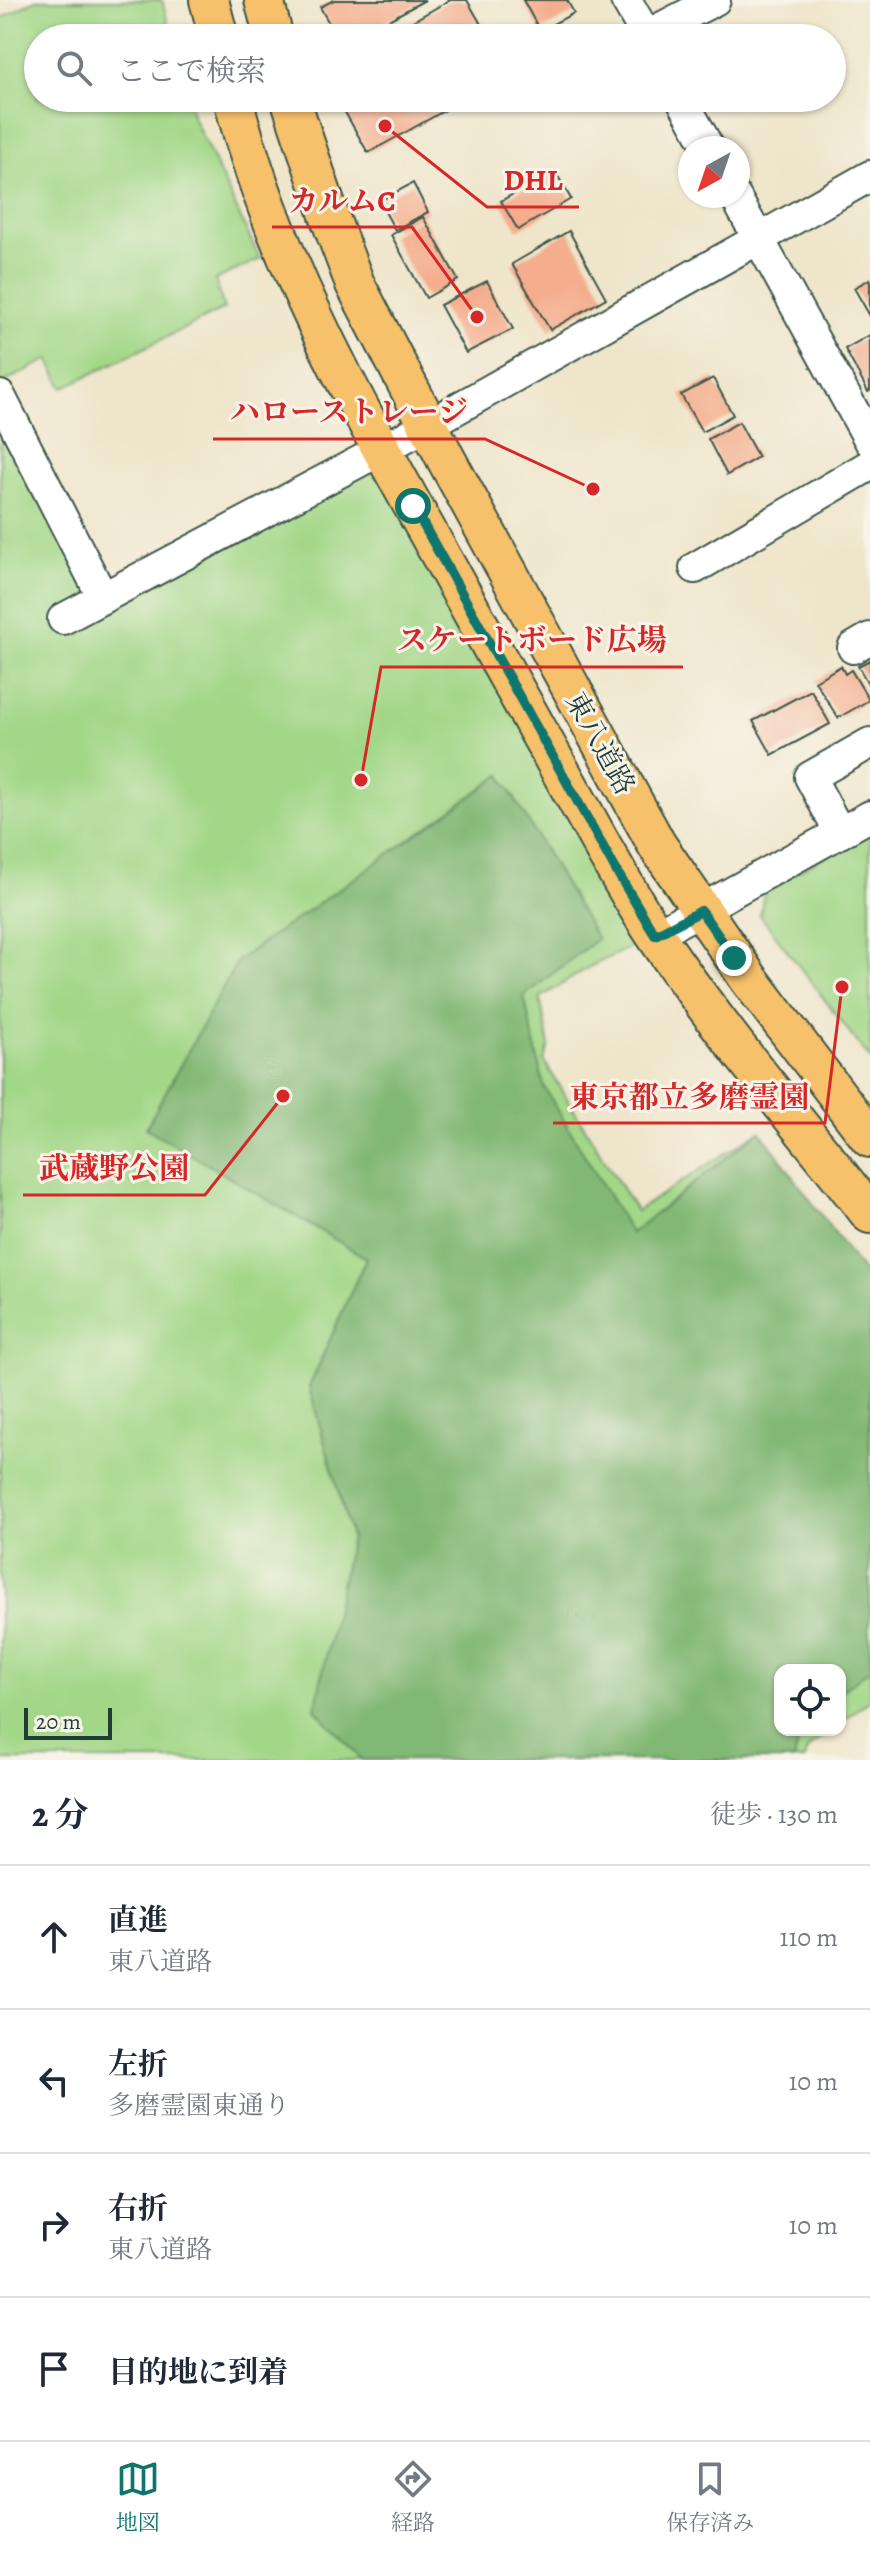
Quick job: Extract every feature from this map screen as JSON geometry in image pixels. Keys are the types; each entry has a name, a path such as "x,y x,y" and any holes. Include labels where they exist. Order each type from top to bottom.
{"main road":[{"path":"209,0 215,24"},
{"path":"264,0 270,24"},
{"name":"東八道路","path":"237,112 286,256 331,353 610,859 655,935 707,1007 870,1214"},
{"name":"東八道路","path":"295,112 355,284 428,425 657,845 701,911 870,1138"}],"street":[{"path":"626,0 640,24"},
{"path":"671,24 715,0"},
{"path":"689,112 702,136"},
{"path":"63,619 428,425 870,176"},
{"path":"742,208 870,441"},
{"path":"0,396 102,596"},
{"path":"695,568 870,465"},
{"path":"840,833 810,777 870,743"},
{"path":"655,935 870,816"}],"green space":[{"path":"35,0 162,0 168,24 24,24 24,112 191,112 260,259 215,280 224,309 63,388 49,359 0,384 0,19"},
{"path":"0,396 103,596 382,462 643,931 631,947 591,966 540,998 549,1046 544,1061 636,1211 760,1131 870,1282 870,1700 846,1718 846,1664 774,1664 774,1736 824,1736 807,1750 804,1760 0,1760"},
{"path":"501,775 597,939 524,996 544,1087 631,1233 760,1131 870,1282 870,1669 846,1687 846,1664 774,1664 774,1736 800,1736 794,1760 362,1760 315,1709 351,1537 309,1387 366,1258 146,1128 238,960"},
{"path":"870,832 870,1059 760,915 765,889"}],"building":[{"path":"334,0 425,0 381,24 329,24 320,7"},
{"path":"450,0 467,0 481,24 408,24"},
{"path":"523,0 567,0 574,13 553,24 536,24"},
{"path":"345,112 442,112 368,153"},
{"path":"555,171 571,199 518,230 501,201"},
{"path":"413,183 428,212 395,230 379,201"},
{"path":"423,217 458,280 426,298 391,235"},
{"path":"569,231 606,298 550,330 512,264"},
{"path":"870,279 870,316 854,288"},
{"path":"487,281 513,329 466,353 440,305"},
{"path":"870,335 870,391 868,392 845,349"},
{"path":"713,378 733,415 702,432 681,395"},
{"path":"739,422 758,457 727,475 708,439"},
{"path":"870,660 870,687 858,666"},
{"path":"841,666 845,674 851,670 869,700 838,718 815,681"},
{"path":"811,690 830,724 772,755 753,721"}],"place":[{"name":"DHL","path":"385,126"},
{"name":"カルムC","path":"477,317"},
{"name":"ハローストレージ","path":"593,489"},
{"name":"スケートボード広場","path":"361,780"},
{"name":"東京都立多磨霊園","path":"842,987"},
{"name":"武蔵野公園","path":"283,1096"}],"route":[{"path":"413,506 655,935 701,911 734,958"}]}
